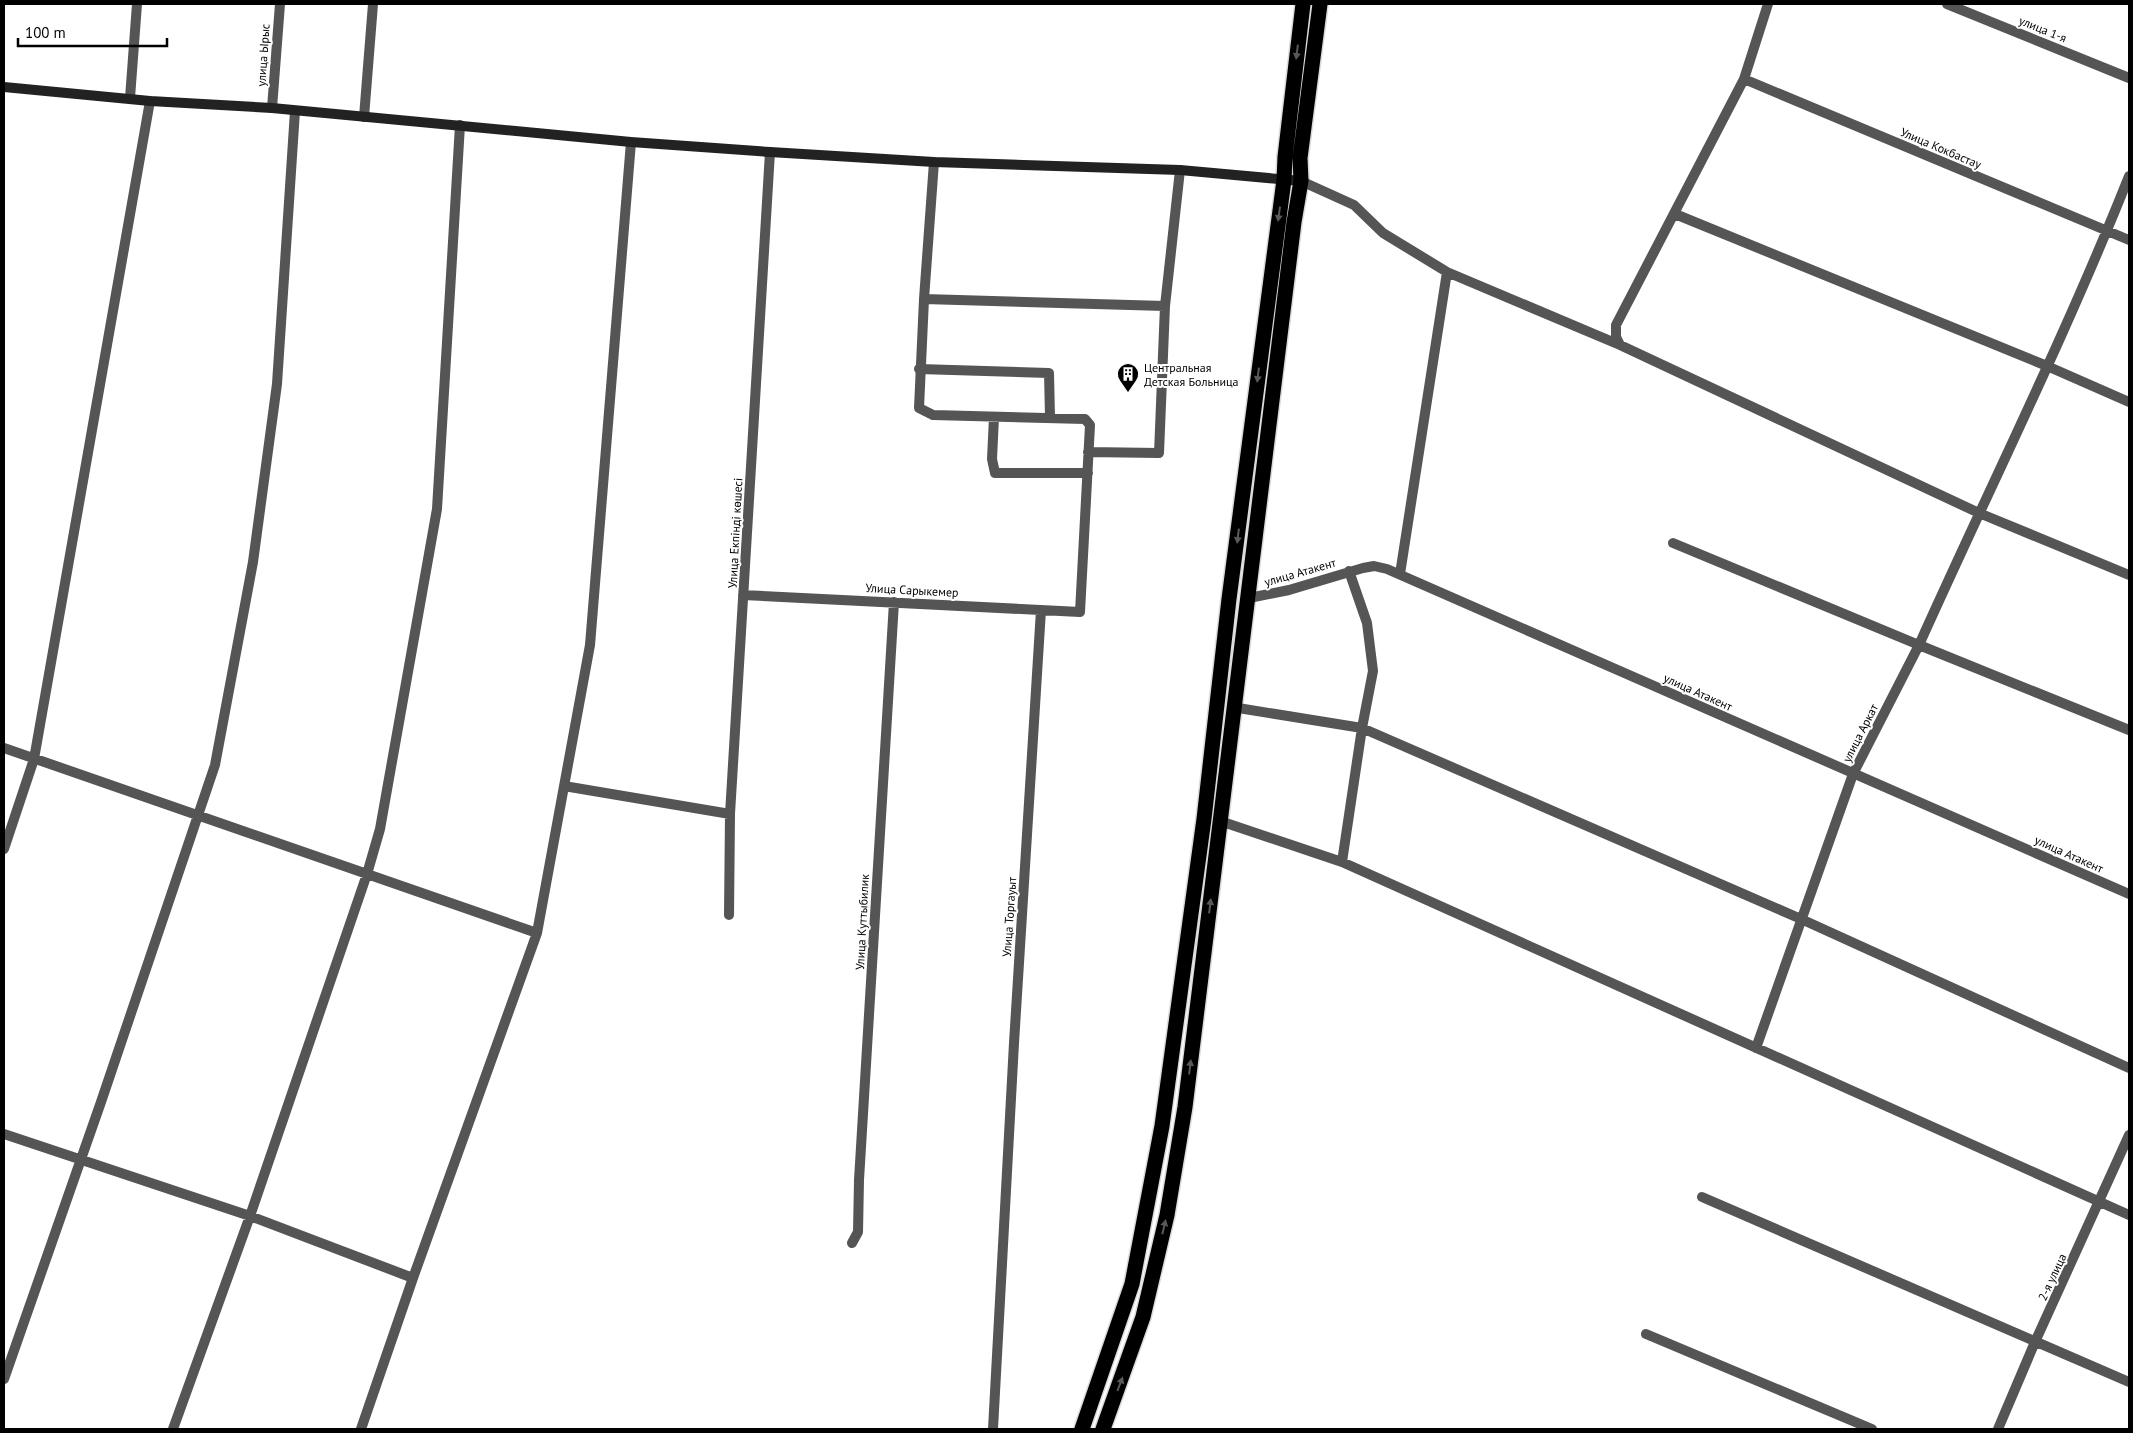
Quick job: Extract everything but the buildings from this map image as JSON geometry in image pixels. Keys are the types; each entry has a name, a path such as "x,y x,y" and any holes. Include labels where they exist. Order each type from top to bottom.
{"highway":[{"path":"1082,1429 1132,1284 1162,1126 1204,819 1230,599 1284,180 1284,156 1303,4"},
{"path":"1103,1429 1143,1316 1167,1215 1185,1107 1232,707 1249,598 1292,232 1301,181 1300,158 1320,4"},
{"path":"1164,1105 1185,1107"}],"main road":[{"path":"4,87 150,101 272,108 631,142 934,162 1180,170 1301,181"}],"street":[{"path":"130,98 137,4"},
{"name":"улица Ырыс","path":"272,108 280,4"},
{"path":"364,117 373,4"},
{"path":"1620,345 1616,337 1616,325 1744,79 1768,4"},
{"name":"улица 1-я","path":"1947,4 2129,78"},
{"name":"Улица Кокбастау","path":"1744,79 2129,240"},
{"path":"4,848 34,759 150,101"},
{"path":"4,1379 81,1160 215,765 250,581 278,384 295,111"},
{"path":"172,1429 250,1216 367,874 380,829 437,509 460,125"},
{"path":"361,1429 537,933 590,645 631,142"},
{"name":"Улица Екпінді көшесі","path":"729,915 730,814 770,152"},
{"path":"934,162 919,370 919,408 933,415 1085,419 1090,425 1088,473 995,473 992,459 994,418"},
{"path":"1088,452 1159,453 1165,306 1180,170"},
{"name":"улица Аркат","path":"1756,1048 1853,774 1919,645 2047,366 2107,231 2129,176"},
{"path":"1301,181 1354,205 1383,233 1446,272 1620,345 1979,513 2129,575"},
{"path":"1675,214 2047,366 2129,402"},
{"path":"1400,574 1446,272"},
{"path":"924,299 1165,306"},
{"path":"919,370 1049,373 1050,417"},
{"name":"Улица Сарыкемер","path":"744,595 1080,612 1088,473"},
{"path":"1673,543 2129,730"},
{"name":"улица Атакент","path":"1249,598 1289,590 1349,571 1374,566 1400,574 2129,894"},
{"path":"1342,862 1362,728 1373,671 1367,623 1349,571"},
{"name":"Улица Куттыбилик","path":"852,1243 858,1232 860,1170 894,602"},
{"name":"Улица Торгауыт","path":"993,1429 1014,1043 1041,610"},
{"path":"1232,707 1362,728 1801,919 2129,1068"},
{"path":"4,748 537,933"},
{"path":"564,786 730,814"},
{"path":"1220,821 1342,862 2129,1215"},
{"path":"4,1134 250,1216 413,1278"},
{"name":"2-я улица","path":"1998,1429 2035,1342 2129,1135"},
{"path":"1702,1197 2129,1382"},
{"path":"1646,1334 1872,1429"}],"place":[{"name":"Центральная Детская Больница","path":"1128,393"}]}
